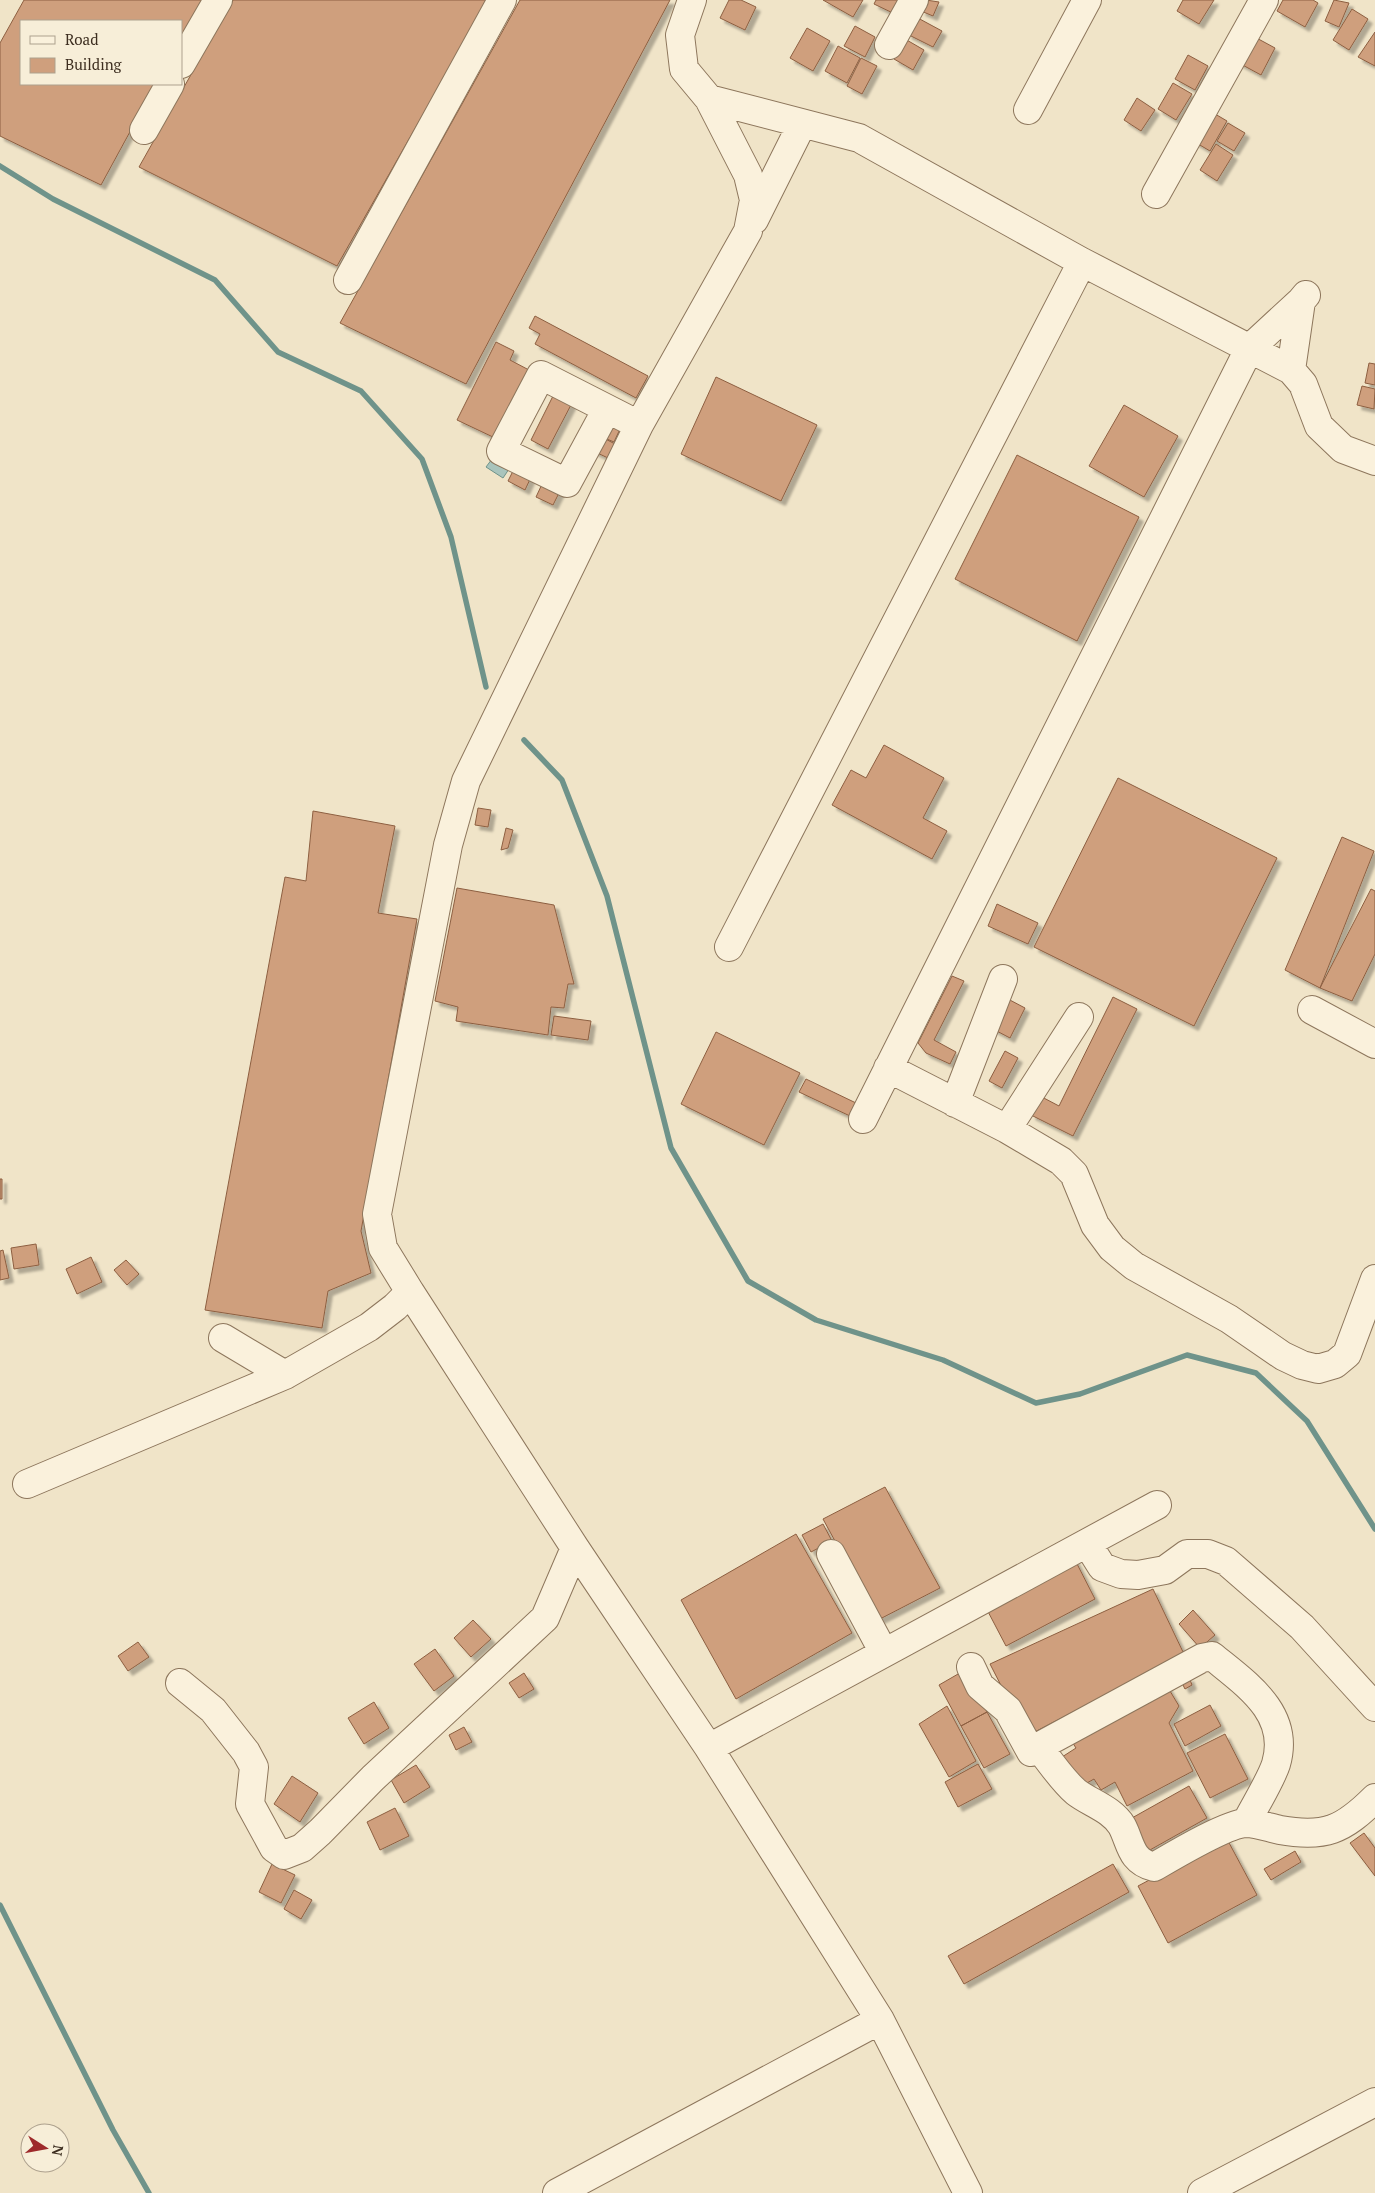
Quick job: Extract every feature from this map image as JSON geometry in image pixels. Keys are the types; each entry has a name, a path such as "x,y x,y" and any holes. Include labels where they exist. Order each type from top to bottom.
{"street":[{"path":"182,62 218,0"},
{"path":"348,280 502,0"},
{"path":"692,0 680,34 684,69 709,99 748,175 754,200 748,231"},
{"path":"889,45 914,0"},
{"path":"1028,110 1087,0"},
{"path":"1156,194 1264,0"},
{"path":"144,130 169,85"},
{"path":"709,99 859,138 1082,262 1291,370 1303,384 1319,426 1343,449 1375,461"},
{"path":"802,124 748,231 639,425 466,781 448,845 377,1214 383,1248 410,1292 575,1548 709,1748 880,2020 968,2193"},
{"path":"729,947 1082,262"},
{"path":"863,1119 1249,349 1306,294 1291,370"},
{"path":"607,409 639,425"},
{"path":"956,1103 1003,979"},
{"path":"1312,1010 1375,1044"},
{"path":"1007,1129 1079,1016"},
{"path":"888,1068 1007,1129 1061,1162 1074,1174 1095,1226 1112,1248 1134,1266 1229,1319 1283,1356 1302,1365 1318,1369 1335,1364 1347,1354 1375,1279"},
{"path":"27,1484 285,1375 368,1327 395,1307 410,1292"},
{"path":"223,1338 285,1375"},
{"path":"709,1748 1157,1505"},
{"path":"1086,1543 1102,1567 1121,1574 1138,1574 1165,1570 1187,1554 1208,1554 1226,1561 1302,1627 1375,1707"},
{"path":"180,1683 212,1710 246,1752 254,1767 250,1804 274,1848 284,1855 302,1848 320,1832 373,1778 545,1618 575,1548"},
{"path":"831,1554 884,1653"},
{"path":"970,1667 980,1686 1008,1710 1031,1752 1202,1658 1212,1656 1245,1683 1269,1708 1279,1733 1276,1764 1246,1823"},
{"path":"1038,1748 1071,1787 1105,1809 1122,1826 1129,1846 1144,1864 1154,1867 1214,1834 1246,1823 1307,1834 1329,1832 1354,1817 1375,1798"},
{"path":"557,2193 880,2020"},
{"path":"1202,2193 1375,2102"}],"water":[{"path":"492,459 509,469 503,478 486,467"}],"building":[{"path":"24,0 202,0 182,36 182,20 20,20 20,85 155,85 101,185 0,136 0,43"},
{"path":"233,0 488,0 337,266 139,167"},
{"path":"520,0 670,0 466,384 340,323"},
{"path":"729,0 741,0 756,7 745,30 720,18"},
{"path":"823,0 863,0 853,17"},
{"path":"876,0 904,0 897,15 874,4"},
{"path":"926,0 939,2 933,16 921,11"},
{"path":"1183,0 1214,0 1199,24 1177,11"},
{"path":"1283,0 1313,0 1318,3 1305,27 1277,11"},
{"path":"1334,0 1349,3 1339,27 1325,21"},
{"path":"1352,9 1368,19 1349,50 1333,40"},
{"path":"916,17 942,31 933,47 907,34"},
{"path":"855,26 875,37 865,57 844,46"},
{"path":"807,28 830,41 813,71 790,58"},
{"path":"1375,32 1375,66 1358,57"},
{"path":"1251,35 1275,48 1261,75 1237,62"},
{"path":"905,39 924,50 913,70 894,59"},
{"path":"838,46 860,58 847,83 825,71"},
{"path":"1188,55 1208,66 1195,90 1175,79"},
{"path":"861,58 877,66 862,94 847,86"},
{"path":"1173,83 1192,94 1176,120 1158,109"},
{"path":"1137,98 1155,110 1141,131 1124,120"},
{"path":"1210,111 1227,121 1210,151 1193,141"},
{"path":"1228,123 1245,133 1234,151 1217,141"},
{"path":"1216,144 1233,155 1217,181 1200,170"},
{"path":"535,316 648,376 636,398 535,344 540,334 529,328"},
{"path":"496,342 514,351 510,360 529,370 495,438 457,420"},
{"path":"1369,363 1375,364 1375,385 1365,383"},
{"path":"716,377 817,425 781,501 681,454"},
{"path":"1362,386 1375,389 1374,409 1357,405"},
{"path":"554,394 572,403 548,449 531,440"},
{"path":"1124,405 1178,436 1144,497 1089,466"},
{"path":"609,423 620,429 614,442 602,437"},
{"path":"598,435 615,444 608,458 591,450"},
{"path":"1017,455 1139,517 1077,641 955,579"},
{"path":"515,467 532,475 525,490 508,481"},
{"path":"543,482 560,491 553,505 536,497"},
{"path":"884,745 944,778 923,818 947,831 932,859 832,805 851,770 866,778"},
{"path":"1118,778 1277,858 1194,1026 1034,947"},
{"path":"478,808 491,810 488,827 475,825"},
{"path":"313,811 395,826 378,913 417,919 361,1231 371,1273 328,1291 322,1328 205,1310 285,877 306,881"},
{"path":"506,828 513,830 508,848 501,850"},
{"path":"1342,837 1374,851 1320,988 1285,970"},
{"path":"457,888 554,905 574,984 568,984 564,1008 551,1007 548,1035 456,1021 458,1007 435,1001"},
{"path":"1371,889 1375,891 1375,954 1352,1001 1320,988"},
{"path":"997,904 1038,923 1028,944 988,926"},
{"path":"952,976 964,981 934,1040 956,1052 950,1064 926,1053 918,1043"},
{"path":"1113,997 1137,1009 1073,1136 1031,1115 1040,1096 1059,1106"},
{"path":"1006,998 1025,1008 1010,1038 991,1028"},
{"path":"554,1016 591,1021 588,1040 551,1035"},
{"path":"716,1032 800,1073 764,1145 681,1104"},
{"path":"1005,1051 1018,1058 1002,1088 989,1081"},
{"path":"806,1079 856,1103 850,1116 799,1092"},
{"path":"0,1179 2,1179 2,1199 0,1199"},
{"path":"36,1244 39,1265 14,1269 11,1248"},
{"path":"3,1250 9,1278 0,1280 0,1251"},
{"path":"91,1257 102,1282 77,1294 66,1269"},
{"path":"126,1260 139,1274 127,1285 114,1270"},
{"path":"885,1487 940,1588 878,1620 823,1519"},
{"path":"823,1524 832,1541 811,1552 802,1535"},
{"path":"796,1534 852,1633 736,1699 681,1600"},
{"path":"1074,1558 1095,1599 1006,1646 984,1604"},
{"path":"1153,1589 1184,1654 1027,1736 990,1664"},
{"path":"1193,1610 1215,1635 1200,1648 1179,1624"},
{"path":"473,1620 491,1639 471,1657 454,1638"},
{"path":"138,1642 149,1657 128,1671 118,1656"},
{"path":"435,1649 454,1676 434,1691 414,1664"},
{"path":"965,1670 987,1712 961,1726 939,1685"},
{"path":"524,1673 534,1689 519,1698 509,1683"},
{"path":"1189,1677 1192,1685 1185,1689 1181,1681"},
{"path":"1164,1681 1179,1706 1169,1723 1193,1771 1127,1806 1115,1782 1101,1790 1094,1779 1080,1787 1062,1757 1076,1748 1069,1737"},
{"path":"374,1702 389,1728 364,1744 348,1718"},
{"path":"1210,1705 1221,1726 1185,1746 1174,1724"},
{"path":"947,1706 976,1761 949,1777 919,1724"},
{"path":"987,1712 1010,1754 984,1768 961,1726"},
{"path":"464,1727 472,1742 456,1750 449,1735"},
{"path":"1225,1734 1248,1779 1210,1798 1187,1753"},
{"path":"978,1764 992,1789 958,1807 945,1782"},
{"path":"416,1765 430,1787 404,1803 391,1780"},
{"path":"292,1776 318,1793 300,1822 274,1804"},
{"path":"1189,1786 1207,1818 1141,1855 1123,1823"},
{"path":"395,1808 409,1836 380,1850 367,1822"},
{"path":"1364,1833 1375,1848 1375,1876 1350,1843"},
{"path":"1227,1839 1257,1895 1168,1943 1138,1886"},
{"path":"1295,1851 1301,1862 1271,1880 1264,1869"},
{"path":"272,1864 295,1875 281,1903 259,1892"},
{"path":"1113,1864 1129,1892 964,1984 948,1956"},
{"path":"294,1890 312,1900 301,1919 284,1909"}],"waterway":[{"path":"0,166 53,199 215,280 278,352 361,391 422,459 451,537 486,687"},
{"path":"524,740 562,780 607,896 671,1148 748,1281 816,1320 943,1360 1036,1403 1080,1394 1187,1355 1256,1373 1307,1421 1375,1529"},
{"path":"0,1905 113,2130 149,2193"}]}
